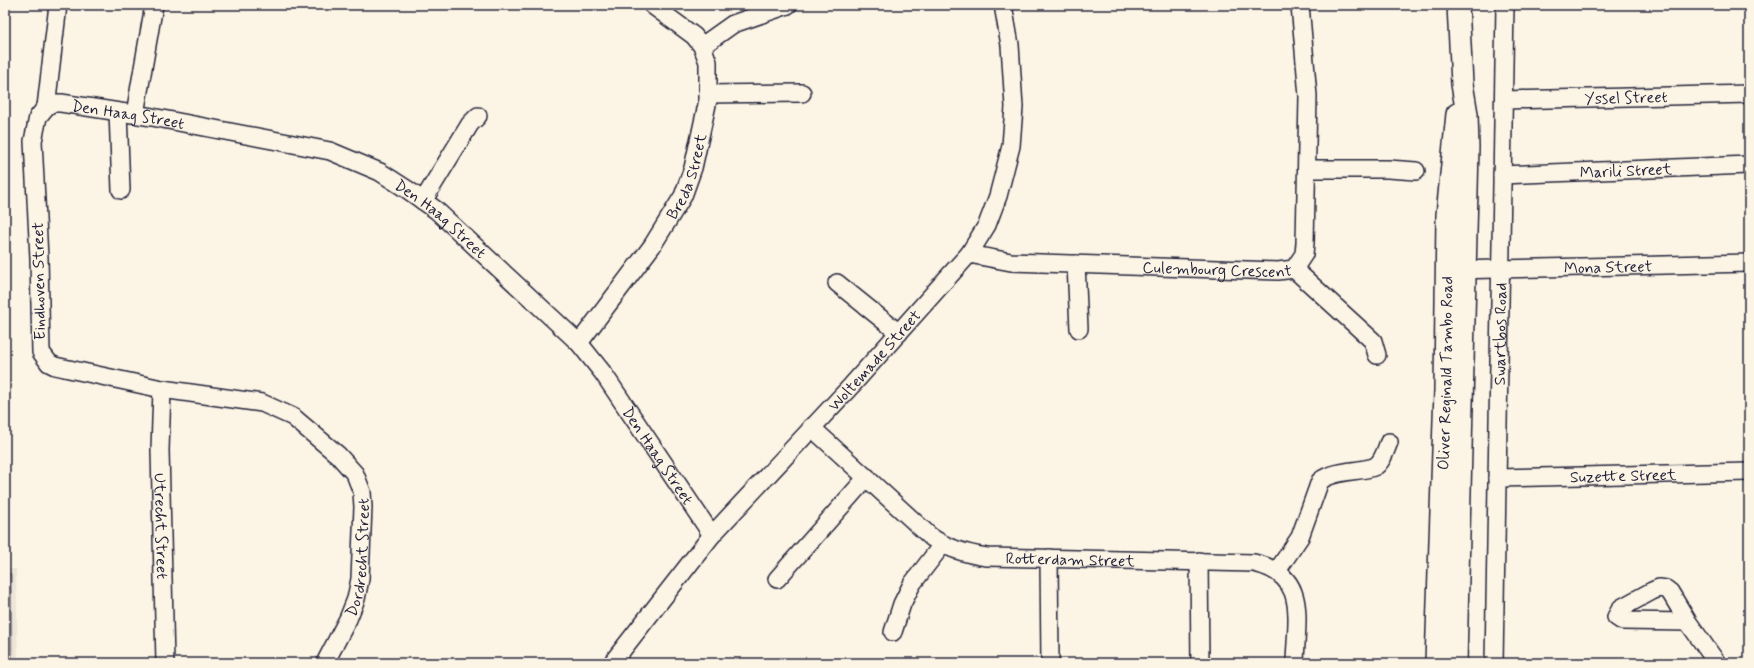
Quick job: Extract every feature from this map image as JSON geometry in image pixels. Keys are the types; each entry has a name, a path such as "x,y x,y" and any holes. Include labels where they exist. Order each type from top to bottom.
{"main road":[{"name":"Oliver Reginald Tambo Road","path":"1456,663 1457,270 1448,208 1455,124 1462,84 1458,5"},
{"name":"Oliver Reginald Tambo Road","path":"1436,663 1457,270"}],"street":[{"path":"46,107 58,5"},
{"path":"135,114 154,5"},
{"name":"Breda Street","path":"579,342 652,246 682,196 693,168 708,94 708,62 702,46 694,36 652,5"},
{"path":"702,46 733,24 788,5"},
{"name":"Woltemade Street","path":"612,663 712,535 969,254 987,226 998,196 1011,146 1014,107 1010,45 1003,5"},
{"name":"Culembourg Crescent","path":"969,254 1011,262 1278,271 1294,269 1304,254 1307,169 1308,96 1300,5"},
{"name":"Swartbos Road","path":"1494,663 1506,5"},
{"path":"708,94 802,93"},
{"name":"Yssel Street","path":"1504,100 1749,94"},
{"name":"Den Haag Street","path":"46,107 52,104 61,103 135,114 330,151 380,172 436,210 579,342 603,373 712,535"},
{"name":"Eindhoven Street","path":"46,107 38,117 32,141 39,258 40,352 48,363 55,366 162,389"},
{"path":"118,112 121,190"},
{"path":"423,201 470,124 478,116"},
{"name":"Marili Street","path":"1502,175 1749,165"},
{"path":"1307,169 1388,169 1416,171"},
{"path":"1076,264 1079,329"},
{"name":"Mona Street","path":"1457,270 1749,264"},
{"path":"1294,269 1373,341 1377,355"},
{"path":"837,283 899,332"},
{"name":"Utrecht Street","path":"162,389 160,450 165,663"},
{"name":"Dordrecht Street","path":"162,389 262,403 293,417 338,455 354,474 360,484 363,507 360,579 356,599 348,620 325,663"},
{"name":"Rotterdam Street","path":"812,427 931,537 942,545 969,555 1254,563 1277,571 1288,581 1294,594 1296,606 1295,663"},
{"path":"1277,571 1300,537 1320,481 1339,472 1374,467 1381,460 1389,442"},
{"name":"Suzette Street","path":"1497,478 1749,472"},
{"path":"777,579 867,477"},
{"path":"893,632 902,604 912,584 942,545"},
{"path":"1049,558 1050,663"},
{"path":"1199,561 1200,663"},
{"path":"1688,622 1717,663"}],"shaded area":[{"path":"5,569 16,569 18,663 5,663"},
{"path":"5,574 11,574 12,663 5,663"}]}
